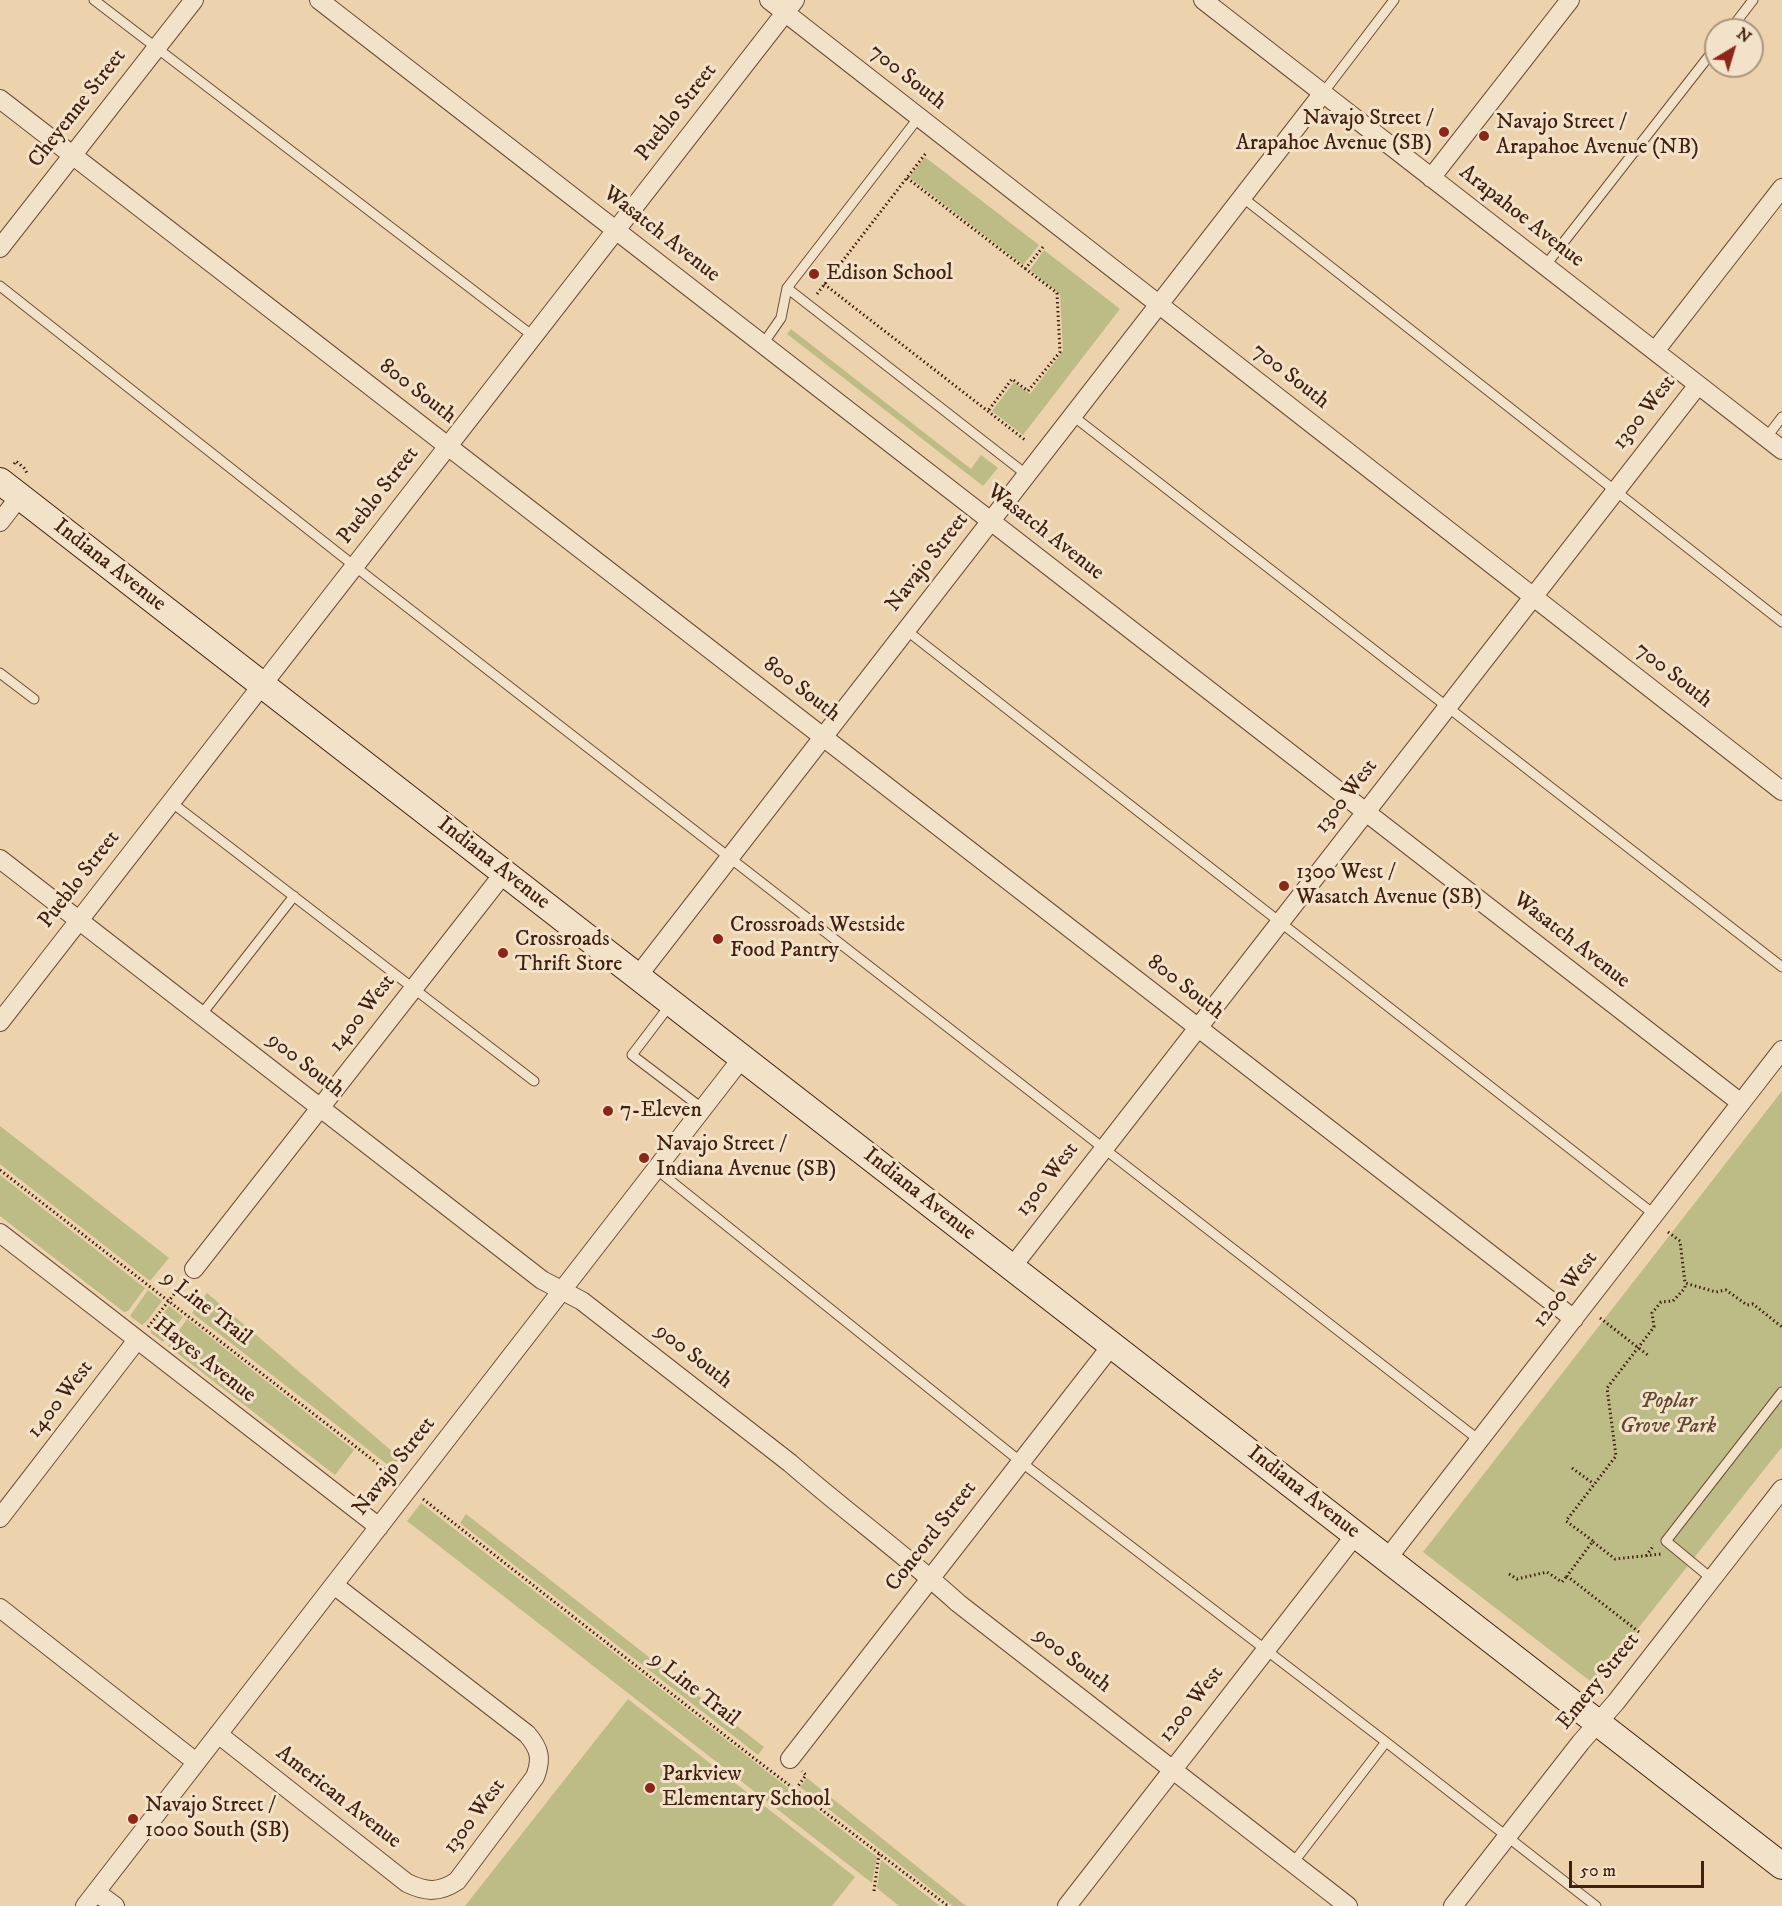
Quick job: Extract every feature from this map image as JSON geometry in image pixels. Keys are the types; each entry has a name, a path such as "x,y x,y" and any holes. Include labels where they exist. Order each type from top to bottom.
{"street":[{"name":"Cheyenne Street","path":"0,248 194,0"},
{"name":"Wasatch Avenue","path":"319,0 1741,1103"},
{"name":"700 South","path":"768,0 790,6 919,117 1782,791"},
{"name":"Arapahoe Avenue","path":"1203,0 1222,6 1323,93 1782,450"},
{"path":"1431,178 1570,0"},
{"name":"Pueblo Street","path":"0,1022 790,6"},
{"name":"Navajo Street","path":"637,977 1323,93"},
{"name":"800 South","path":"0,99 1574,1319"},
{"name":"1300 West","path":"1655,351 1782,188"},
{"name":"1300 West","path":"1012,1267 1698,385"},
{"path":"0,522 12,479"},
{"name":"Indiana Avenue","path":"12,479 262,685 1782,1866"},
{"name":"900 South","path":"0,859 542,1280 582,1301 771,1448 900,1552 967,1610 1348,1906"},
{"name":"1400 West","path":"194,1269 504,873"},
{"name":"1200 West","path":"1387,1559 1782,1050"},
{"name":"Navajo Street","path":"90,1899 742,1058"},
{"name":"Hayes Avenue","path":"0,1233 379,1527"},
{"name":"1400 West","path":"0,1518 137,1340"},
{"name":"Concord Street","path":"790,1759 1112,1345"},
{"name":"Emery Street","path":"1453,1906 1781,1491"},
{"name":"1200 West","path":"1067,1906 1356,1534"},
{"name":"1300 West","path":"334,1585 527,1734 540,1757 535,1777 457,1881 433,1892"},
{"path":"0,1608 196,1762"},
{"name":"American Avenue","path":"218,1734 407,1883 433,1892"},
{"path":"90,1899 115,1906"}],"lane":[{"path":"94,0 533,336"},
{"path":"1323,93 1394,0"},
{"path":"1739,18 1753,0"},
{"path":"1545,266 1704,63"},
{"path":"763,344 781,318 787,288 919,117"},
{"path":"1242,197 1782,622"},
{"path":"0,286 355,566 1479,1440"},
{"path":"787,288 1027,475"},
{"path":"1073,416 1782,967"},
{"path":"1766,438 1782,417"},
{"path":"906,630 1655,1215"},
{"path":"0,673 34,699"},
{"path":"171,802 415,987 534,1081"},
{"path":"201,1015 294,896"},
{"path":"672,1003 632,1055 703,1109"},
{"path":"656,1169 1021,1462 1596,1906"},
{"path":"1712,1579 1666,1541 1782,1392"},
{"path":"1293,1863 1386,1742"}],"path":[{"path":"814,298 926,153"},
{"path":"907,178 1057,293 1060,352 1028,392 1012,379 988,411"},
{"path":"1025,269 1043,247"},
{"path":"824,284 1025,440"},
{"path":"12,479 24,468"},
{"name":"9 Line Trail","path":"0,1170 392,1475"},
{"path":"1667,1554 1615,1559 1566,1521 1616,1456 1607,1388 1654,1328 1652,1313 1660,1302 1673,1301 1685,1288 1680,1241 1668,1232"},
{"path":"137,1340 194,1269"},
{"path":"1685,1283 1716,1292 1726,1290 1747,1305 1753,1304 1782,1327"},
{"path":"1600,1318 1649,1356"},
{"path":"1572,1468 1594,1484"},
{"name":"9 Line Trail","path":"422,1498 948,1906"},
{"path":"1509,1574 1517,1579 1547,1572 1562,1582 1593,1542"},
{"path":"1646,1556 1657,1542"},
{"path":"1567,1576 1639,1632"},
{"path":"795,1789 806,1775"},
{"path":"874,1892 879,1854"}],"green space":[{"path":"925,157 1039,245 1023,265 909,177"},
{"path":"1044,250 1120,309 1023,435 992,411 1014,382 1030,394 1063,351 1060,294 1030,270"},
{"path":"791,329 971,469 981,455 998,468 983,486 787,334"},
{"name":"Poplar Grove Park","path":"1782,1091 1782,1447 1594,1684 1423,1552"},
{"path":"0,1126 169,1258 150,1281 0,1164"},
{"path":"0,1175 145,1288 128,1311 124,1312 0,1216"},
{"path":"148,1290 162,1301 142,1325 130,1316"},
{"path":"207,1293 400,1458 392,1468 192,1313"},
{"path":"169,1306 183,1317 163,1342 151,1333 151,1330"},
{"path":"187,1319 354,1450 335,1475 168,1346"},
{"path":"421,1503 877,1857 872,1883 407,1521"},
{"path":"466,1514 764,1747 758,1755 460,1523"},
{"name":"Parkview Elementary School","path":"628,1699 855,1877 832,1906 465,1906"},
{"path":"807,1778 966,1906 953,1906 800,1787"},
{"path":"881,1860 940,1906 899,1906 877,1888"}],"place":[{"name":"Navajo Street / Arapahoe Avenue (SB)","path":"1444,132"},
{"name":"Navajo Street / Arapahoe Avenue (NB)","path":"1484,136"},
{"name":"Edison School","path":"814,274"},
{"name":"1300 West / Wasatch Avenue (SB)","path":"1284,886"},
{"name":"Crossroads Westside Food Pantry","path":"718,939"},
{"name":"Crossroads Thrift Store","path":"503,953"},
{"name":"7-Eleven","path":"608,1111"},
{"name":"Navajo Street / Indiana Avenue (SB)","path":"644,1158"},
{"name":"Parkview Elementary School","path":"650,1788"},
{"name":"Navajo Street / 1000 South (SB)","path":"133,1819"}]}
